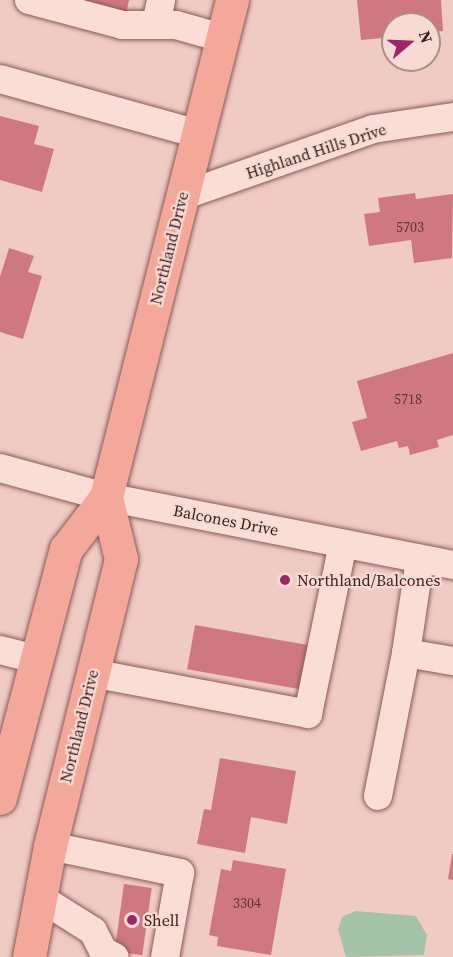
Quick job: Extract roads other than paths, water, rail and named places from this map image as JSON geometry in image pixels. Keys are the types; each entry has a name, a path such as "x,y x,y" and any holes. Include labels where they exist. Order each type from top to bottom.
{"main road":[{"name":"Northland Drive","path":"0,798 66,549 106,497 232,0"},
{"name":"Northland Drive","path":"35,950 39,897 50,846 121,559 106,497"}],"street":[{"path":"29,0 122,25 159,12 222,38"},
{"path":"0,79 198,134"},
{"name":"Highland Hills Drive","path":"182,196 373,129 453,117"},
{"name":"Balcones Drive","path":"0,468 106,497 453,565"},
{"path":"92,674 308,714 343,544"},
{"path":"378,796 420,559"},
{"path":"0,650 37,659"},
{"path":"405,653 453,661"},
{"path":"50,846 180,873 165,957"},
{"path":"39,897 93,931 103,951 115,957"}],"place":[{"name":"Northland/Balcones","path":"285,580"},
{"name":"Shell","path":"132,920"}]}
